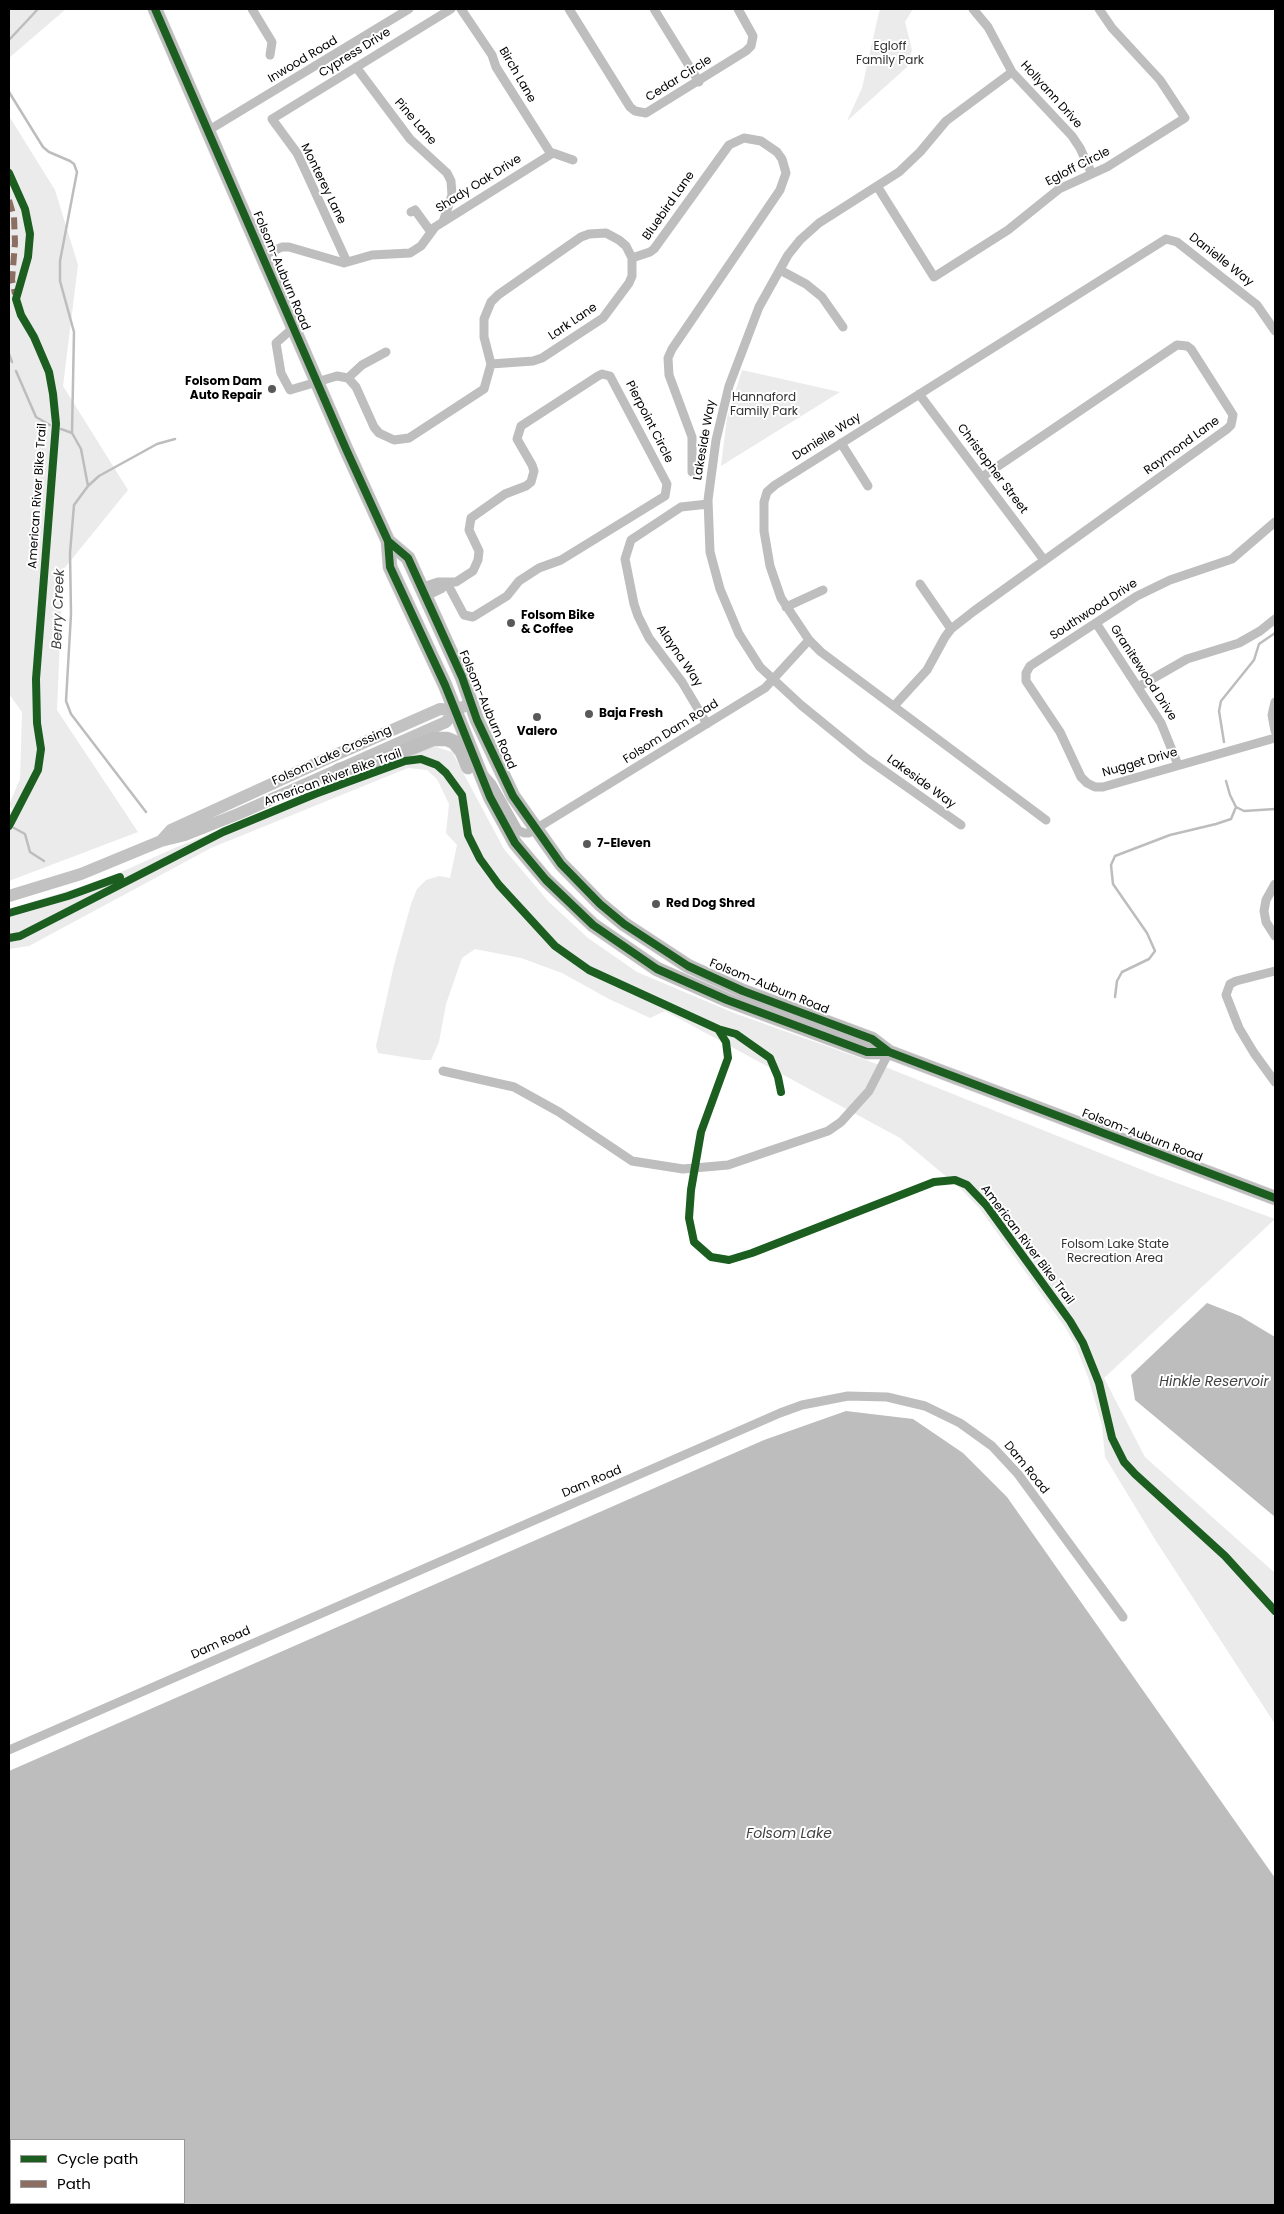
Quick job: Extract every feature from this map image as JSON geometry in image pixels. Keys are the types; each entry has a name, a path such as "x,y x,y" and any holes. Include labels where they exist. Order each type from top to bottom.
{"main road":[{"name":"Folsom-Auburn Road","path":"155,9 209,130 293,328 388,541 390,567 446,685 454,710 490,797 508,833 541,875 593,925 636,956 670,976 743,1007 867,1052 889,1052"},
{"name":"Folsom-Auburn Road","path":"388,541 408,558 462,677 470,704 513,796 535,830 560,864 580,885 600,904 649,942 688,966 716,980 872,1039 889,1052 1275,1198"},
{"name":"Folsom Lake Crossing","path":"161,841 171,830 324,760 440,709 454,710 470,704"},
{"name":"Folsom Lake Crossing","path":"9,896 81,874 161,841 185,836 446,722 454,710"},
{"path":"339,770 377,762 433,739 447,738 458,746 477,786 490,797"}],"street":[{"path":"252,9 272,42 270,55"},
{"name":"Inwood Road","path":"209,130 409,9"},
{"name":"Cypress Drive","path":"272,118 451,9"},
{"name":"Birch Lane","path":"461,9 492,55 496,67 551,154"},
{"name":"Cedar Circle","path":"569,9 630,107 640,113 651,112 751,46 752,30 738,9"},
{"path":"654,9 699,82"},
{"name":"Hollyann Drive","path":"973,9 988,27 1012,72 1072,136 1084,154 1092,174"},
{"name":"Egloff Circle","path":"877,186 934,277 1008,230 1059,189 1107,167 1185,118 1160,80 1112,28 1099,9"},
{"name":"Pine Lane","path":"356,67 410,139 447,173 451,181 452,195 443,222"},
{"name":"Lakeside Way","path":"961,825 866,758 760,667 739,634 720,589 710,552 708,504 716,440 729,386 749,330 788,255 809,231 910,163 934,133 958,110 1012,72"},
{"name":"Monterey Lane","path":"272,118 297,153 347,262"},
{"name":"Bluebird Lane","path":"492,364 482,329 486,310 498,295 581,237 589,234 599,233 613,236 626,246 632,258 650,252 729,145 744,138 761,141 777,152 782,159 786,173 783,185 672,349 668,358 669,375 692,437 692,472"},
{"path":"551,154 573,160"},
{"name":"Shady Oak Drive","path":"347,262 372,255 410,253 421,246 431,232 443,222 551,154"},
{"path":"411,212 415,210 431,232"},
{"name":"Danielle Way","path":"1046,820 821,652 809,640 786,607 776,587 767,556 764,531 765,497 775,484 1166,239 1177,242 1257,305 1275,331"},
{"path":"262,256 282,247 289,247 347,262"},
{"name":"Lark Lane","path":"492,364 533,361 542,358 603,318 629,284 633,267 632,258"},
{"path":"780,270 806,284 822,297 843,327"},
{"path":"293,328 276,343 281,372 290,390 337,376 348,378 356,387 374,427 379,433 386,437 401,440 413,436 479,394 487,383 492,364"},
{"name":"Raymond Lane","path":"894,706 927,670 945,637 952,629 1231,425 1233,415 1191,349 1182,344 1172,347 982,477"},
{"path":"348,378 362,365 386,352"},
{"name":"Pierpoint Circle","path":"422,592 441,589 447,583 462,580 473,572 479,551 469,530 471,518 505,494 526,486 533,478 532,465 518,444 518,432 521,426 598,376 602,374 610,376 667,484 665,496 561,560 538,568 519,581 507,596 473,617 464,615 447,583"},
{"name":"Christopher Street","path":"920,394 1044,560"},
{"path":"841,443 868,486"},
{"name":"Alayna Way","path":"707,724 682,682 649,638 634,604 625,559 631,540 681,507 708,504"},
{"name":"Southwood Drive","path":"1032,665 1137,596 1154,587 1232,559 1275,522"},
{"path":"920,584 952,629"},
{"path":"786,607 823,590"},
{"path":"1138,687 1187,659 1239,642 1260,631 1275,619"},
{"name":"Granitewood Drive","path":"1096,623 1168,736 1178,765"},
{"name":"Folsom Dam Road","path":"535,830 764,688 809,640"},
{"name":"Nugget Drive","path":"1032,665 1026,673 1026,681 1060,732 1081,777 1095,787 1103,787 1275,738"},
{"path":"1275,702 1272,715 1275,731"},
{"path":"480,772 492,784 518,830 524,833 535,830"},
{"path":"1275,884 1266,900 1264,911 1266,922 1275,936"},
{"path":"1275,971 1236,981 1230,984 1226,995 1240,1028 1254,1053 1275,1082"},
{"path":"443,1071 514,1086 559,1112 632,1161 683,1169 728,1165 828,1131 841,1122 869,1091 889,1052"},
{"name":"Dam Road","path":"9,1750 780,1413 817,1401 848,1396 887,1397 925,1406 960,1423 992,1446 1018,1474 1123,1617"}],"green space":[{"path":"9,9 66,9 9,58"},
{"name":"Egloff Family Park","path":"881,9 913,9 905,22 912,50 907,67 847,121 862,88"},
{"path":"9,116 55,190 78,265 63,386 128,490 63,570 57,710 138,832 9,881 9,814 12,809 9,805 20,779 22,712 9,694"},
{"name":"Hannaford Family Park","path":"742,370 840,392 721,466 727,418"},
{"name":"Folsom Lake State Recreation Area","path":"433,746 452,752 504,849 549,902 588,938 637,972 734,1013 888,1068 1155,1175 1275,1219 1104,1378 1145,1457 1275,1573 1275,1724 1156,1541 1105,1457 1102,1425 1088,1377 1075,1344 1065,1327 980,1209 960,1188 900,1138 665,1011 650,1018 609,999 562,973 521,958 475,949 462,958 446,1004 439,1042 431,1060 378,1053 376,1046 394,965 411,904 417,889 426,880 439,876 450,878 457,845 446,833 449,804 437,779 427,770 408,768 211,848 29,946 9,949 9,909 119,873 177,847"}],"water":[{"name":"Hinkle Reservoir","path":"1207,1303 1240,1316 1275,1337 1275,1517 1135,1400 1131,1375"},
{"name":"Folsom Lake","path":"846,1411 913,1419 963,1453 1007,1497 1275,1878 1275,2205 9,2205 9,1771 764,1440"}],"waterway":[{"name":"Berry Creek","path":"9,40 38,9"},
{"name":"Berry Creek","path":"9,92 43,147 49,152 70,161 74,164 77,172 60,261 60,281 74,332 72,433"},
{"path":"9,354 12,362"},
{"path":"16,371 36,417 50,425"},
{"path":"61,429 72,433 81,449 88,486"},
{"name":"Berry Creek","path":"146,812 71,714 66,701 71,614 70,553 74,505 88,486 99,476 157,444 175,439"},
{"path":"1224,742 1219,711 1221,701 1254,660 1259,644 1275,633"},
{"path":"1115,997 1117,981 1122,972 1149,959 1155,951 1147,933 1113,884 1111,865 1115,856 1170,835 1231,819 1236,807 1226,781"},
{"path":"1236,807 1244,811 1275,809"},
{"path":"14,828 25,834 30,852 44,861"}],"marked path":[{"path":"9,200 14,217 15,243 12,280 15,294"}],"cycle path":[{"path":"155,9 346,449 388,541 390,567 445,685 490,797 515,843 546,880 593,925 657,969 727,1000 867,1052 889,1052"},
{"name":"American River Bike Trail","path":"9,173 25,209 30,234 28,257 16,299 21,315 34,337 49,372 56,424 36,679 37,723 41,749 38,770 9,826"},
{"path":"388,541 408,558 462,677 477,720 513,796 561,864 600,904 624,924 688,966 743,991 872,1039 889,1052 1275,1198"},
{"name":"American River Bike Trail","path":"9,938 20,936 223,832 315,794 405,761 421,759 437,765 446,773 462,795 468,835 480,859 499,885 555,946 589,970 718,1029 726,1042 728,1058 701,1132 691,1190 689,1218 694,1242 711,1257 729,1260 752,1253 934,1182 955,1180 967,1185 986,1205 1070,1321 1083,1343 1099,1383 1112,1438 1124,1462 1225,1556 1275,1611"},
{"path":"9,913 68,896 120,877"},
{"path":"718,1029 736,1034 770,1058 778,1077 781,1092"}],"place":[{"name":"Folsom Dam Auto Repair","path":"272,389"},
{"name":"Folsom Bike & Coffee","path":"511,623"},
{"name":"Baja Fresh","path":"589,714"},
{"name":"Valero","path":"537,717"},
{"name":"7-Eleven","path":"587,844"},
{"name":"Red Dog Shred","path":"656,904"}]}
